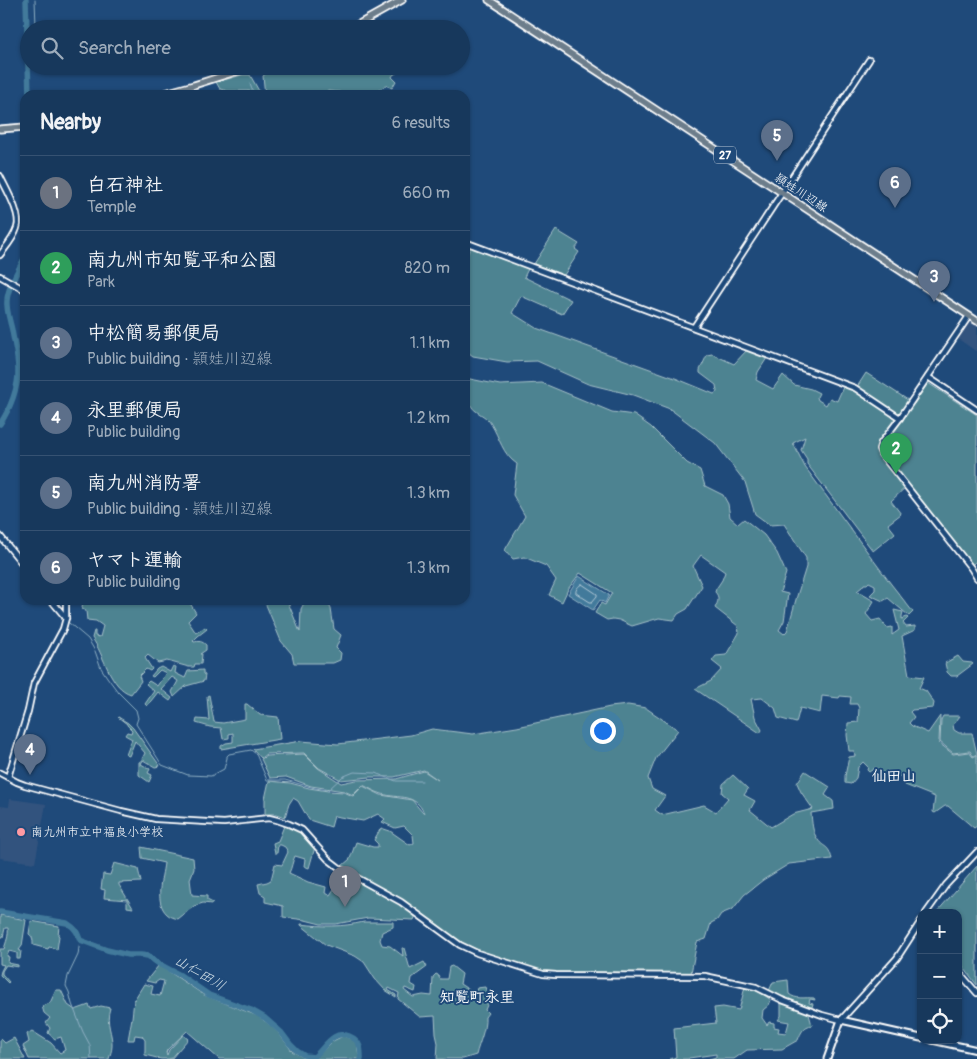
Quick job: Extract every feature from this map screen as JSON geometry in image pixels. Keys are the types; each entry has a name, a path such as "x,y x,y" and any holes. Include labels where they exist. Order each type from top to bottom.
{"main road":[{"path":"366,20 402,0"},
{"name":"頴娃川辺線","path":"489,0 977,321"},
{"path":"176,90 226,75"},
{"path":"0,129 20,128"},
{"path":"827,1059 840,1020 917,1037"},
{"path":"950,1044 977,1050"}],"street":[{"path":"694,327 869,60"},
{"path":"0,176 15,209 18,225 0,255"},
{"path":"470,244 855,388 900,418"},
{"path":"0,276 20,287"},
{"path":"969,316 881,443 880,452 977,578"},
{"path":"928,377 977,410"},
{"path":"0,536 20,561"},
{"path":"55,605 66,618"},
{"path":"8,777 28,712 34,683 60,635 66,618 66,605"},
{"path":"0,773 17,782 42,790 156,819 224,823 272,818 289,824 302,830 328,859 340,869 400,902 460,945 477,953 543,974 705,976 756,987 782,1000 840,1020 897,958 917,928"},
{"path":"929,909 956,872 977,852"},
{"path":"962,976 977,993"}],"shaded area":[{"path":"969,322 977,324 977,352 957,338"},
{"name":"南九州市立中福良小学校","path":"10,799 46,804 35,863 0,858 0,806 9,807"}],"green space":[{"path":"242,75 250,75 258,90 224,90 220,89 216,82"},
{"path":"393,75 392,77 396,81 392,88 386,85 379,90 264,90 263,76"},
{"path":"556,230 579,244 575,249 579,252 564,275 534,264"},
{"path":"471,246 529,267 524,277 571,300 562,314 521,296 512,313 536,328 714,394 717,392 716,385 700,373 707,355 712,354 734,364 747,350 767,358 758,372 756,380 773,389 783,375 794,385 819,393 818,400 826,405 830,398 837,401 844,385 855,390 866,373 914,404 928,383 977,415 977,560 972,565 909,484 891,501 901,514 888,524 895,533 873,551 807,464 807,459 801,450 805,437 793,443 805,467 913,612 909,616 888,598 883,601 870,595 875,590 875,585 869,582 857,591 874,601 866,614 872,621 880,619 887,628 892,627 892,635 899,630 894,610 903,612 902,619 908,618 903,623 906,627 915,626 915,630 902,636 909,675 924,677 919,688 926,691 934,703 933,708 912,710 910,712 914,717 909,723 928,733 940,716 939,743 953,754 969,752 973,757 977,755 977,826 974,828 948,806 935,813 933,812 935,797 905,785 906,779 887,771 882,776 875,768 869,772 867,770 868,767 863,762 858,767 856,778 851,784 845,783 849,757 855,756 854,751 849,751 848,723 858,722 859,708 857,704 850,704 851,697 822,696 820,713 800,708 796,723 778,718 775,708 762,698 751,699 755,717 762,730 760,733 695,689 711,681 722,669 712,661 716,656 726,655 739,633 738,626 715,608 718,596 715,592 725,572 701,555 693,566 702,586 687,609 678,614 674,620 659,618 632,626 619,620 607,620 595,613 601,603 605,605 612,593 580,573 568,589 562,602 549,595 556,580 546,566 524,557 513,559 505,550 525,516 513,495 517,464 508,456 486,418 474,410 470,404 470,379 500,385 542,383 612,412 634,415 651,427 687,463 700,470 705,486 723,495 728,504 730,517 738,524 744,519 764,535 777,553 786,573 780,592 788,594 784,621 779,630 784,634 787,631 806,567 806,558 784,524 770,525 755,514 745,482 715,443 670,409 633,395 588,384 537,361 507,362 473,356 470,354"},
{"path":"82,605 191,605 196,613 188,621 196,633 205,627 207,629 193,641 199,641 206,645 206,650 200,654 202,654 201,664 189,667 167,661 158,663 148,655 145,658 152,669 150,671 146,669 139,676 141,681 131,694 124,691 108,670 92,638 94,631 95,636 100,637 103,626 96,621 87,620 86,611 82,609"},
{"path":"266,605 289,605 300,632 301,609 303,605 329,605 334,629 341,635 336,648 341,653 340,660 333,663 294,663 292,654 281,641"},
{"path":"958,656 963,662 973,664 957,676 951,676 947,672 945,663"},
{"path":"173,666 176,667 175,673 185,678 188,671 203,670 205,675 204,681 186,686 174,697 172,692 178,681 172,677 161,689 172,698 170,701 158,692 147,706 145,704 154,691 146,684 149,681 157,686 166,673 160,670 153,677 151,676 161,667 170,672"},
{"path":"209,695 214,722 223,723 245,719 245,704 247,704 260,715 278,717 280,739 221,749 221,746 226,743 233,742 233,733 229,734 229,738 223,739 221,728 196,723 197,719 209,720 207,696"},
{"path":"628,705 646,708 678,730 656,758 648,778 652,789 665,796 655,810 662,815 704,805 716,812 728,798 722,793 723,784 733,775 748,789 744,795 755,801 750,810 771,827 793,814 813,809 797,783 805,771 830,787 825,795 833,801 834,809 811,813 815,834 820,843 828,849 832,859 789,864 763,880 744,895 733,909 721,914 717,920 711,923 706,939 697,942 691,973 567,974 545,972 480,951 460,941 417,912 414,920 368,918 336,924 321,924 283,917 283,906 265,902 265,896 260,893 258,884 271,880 275,864 282,865 288,852 285,847 278,845 277,853 275,853 273,843 278,841 284,826 297,830 315,847 309,868 304,866 305,859 295,856 289,873 308,882 326,887 325,893 330,895 334,889 345,893 354,875 342,866 350,859 356,842 378,847 374,840 381,828 390,831 410,845 414,843 413,835 404,826 395,828 382,822 385,819 378,814 363,821 334,816 331,827 309,820 298,801 293,798 285,817 276,814 265,814 265,799 269,781 344,792 353,796 363,786 381,795 410,800 382,794 363,785 353,795 344,791 311,786 286,777 270,778 261,759 266,756 304,754 318,768 341,783 356,780 396,779 424,771 438,780 424,770 394,777 341,780 319,768 304,753 266,754 261,758 253,749 301,741 338,744 411,735 432,729 473,734 517,727 610,707","holes":["413,801 420,807 424,813"]},
{"path":"943,716 960,716 953,725 954,730 959,733 972,733 977,754 973,756 970,751 953,753 940,742 941,720"},
{"path":"118,717 133,728 160,766 155,767 143,760 141,764 150,769 148,773 152,775 149,782 139,775 139,762 145,753 135,741 129,756 126,755 132,739 125,735 127,732 131,733 132,730"},
{"path":"141,847 193,858 194,869 190,879 192,895 207,896 207,900 213,903 203,903 194,906 178,919 168,915 163,909 160,897 164,863 142,858"},
{"path":"114,863 138,869 141,882 119,883 133,908 127,907 127,900 104,898 105,890 101,889 103,874 110,875"},
{"path":"977,866 977,985 962,965 962,909 939,909"},
{"path":"0,915 26,920 22,946 19,950 21,951 20,959 17,959 17,953 9,951 7,956 9,957 8,963 18,965 18,967 6,965 2,971 8,983 0,975 4,965 0,964 0,949 4,949 8,928 5,928 3,937 0,937"},
{"path":"31,921 59,926 57,950 33,945 29,934"},
{"path":"364,922 393,922 393,927 382,932 380,940 382,945 390,946 403,956 402,948 404,948 410,969 424,962 427,967 412,978 411,984 416,987 415,992 405,988 404,990 413,997 432,996 433,977 436,974 440,979 447,979 449,967 452,966 462,974 460,984 475,994 477,988 485,987 489,1000 485,1010 488,1013 485,1017 476,1055 463,1059 437,1059 438,1043 435,1016 420,1017 398,999 399,993 389,988 388,990 396,995 396,997 385,990 364,962 355,956 326,945 301,925 333,926"},
{"path":"159,965 204,995 258,1016 278,1032 292,1051 306,1059 219,1059 187,1031 167,1050 167,1055 169,1050 183,1035 188,1039 171,1059 161,1059 145,1055 145,1040 142,1036 135,1035 134,1040 128,1040 134,1000 144,984 153,986 151,994 160,996 164,981 159,980 155,983 146,981"},
{"path":"788,980 789,994 798,998 814,998 815,1000 810,999 809,1003 813,1004 812,1007 792,1003 769,991 773,982"},
{"path":"745,987 759,992 771,1000 769,1005 763,1010 762,1018 767,1025 769,1022 774,1023 774,1027 779,1028 778,1032 786,1033 789,1022 778,1020 781,1016 781,1003 808,1011 812,1025 803,1030 798,1040 782,1049 747,1050 734,1059 709,1059 716,1057 716,1054 688,1059 670,1059 676,1057 674,1028 716,1023 714,1008 723,1007 739,1010"},
{"path":"56,990 61,990 68,1005 75,1010 89,1005 91,1009 101,1006 110,1008 108,1019 112,1046 109,1059 29,1059 23,1046 29,1042 27,1034 32,1031 51,1043 60,1053 65,1050 61,1037 55,1039 48,1033 50,1028 46,1023 50,1018 44,1013 42,1006 50,1003"},
{"path":"343,1036 357,1041 359,1059 314,1059 333,1041"},
{"path":"14,1038 25,1059 0,1059 0,1040 5,1043"}],"water":[{"path":"579,576 609,595 605,603 600,600 593,610 568,594"}],"waterway":[{"path":"26,0 27,20"},
{"path":"35,0 36,20"},
{"path":"28,75 29,90"},
{"path":"250,84 252,90"},
{"path":"0,424 13,398 18,376 7,300 12,283 20,267"},
{"path":"69,623 88,639 107,677 118,692 136,710 138,718 136,724 162,765 188,775 211,776 224,769 229,754 251,750 256,754 267,780 285,780 328,790 342,777 354,772 375,773 396,781 422,781"},
{"name":"山仁田川","path":"0,912 67,923 72,926 80,940 128,955 148,956 209,995 251,1010 265,1018 281,1032 297,1051 305,1056 314,1057 331,1039 338,1035 345,1035 356,1040 360,1047 361,1059"},
{"path":"80,940 78,955 68,976 66,986 83,1032 90,1045 91,1059"}],"place":[{"name":"南九州消防署","path":"777,161"},
{"name":"ヤマト運輸","path":"895,208"},
{"name":"中松簡易郵便局","path":"934,302"},
{"name":"南九州市知覧平和公園","path":"896,474"},
{"name":"永里郵便局","path":"30,775"},
{"name":"南九州市立中福良小学校","path":"21,832"},
{"name":"白石神社","path":"345,907"}],"district":[{"name":"仙田山","path":"894,776"},
{"name":"知覧町永里","path":"477,997"}]}
